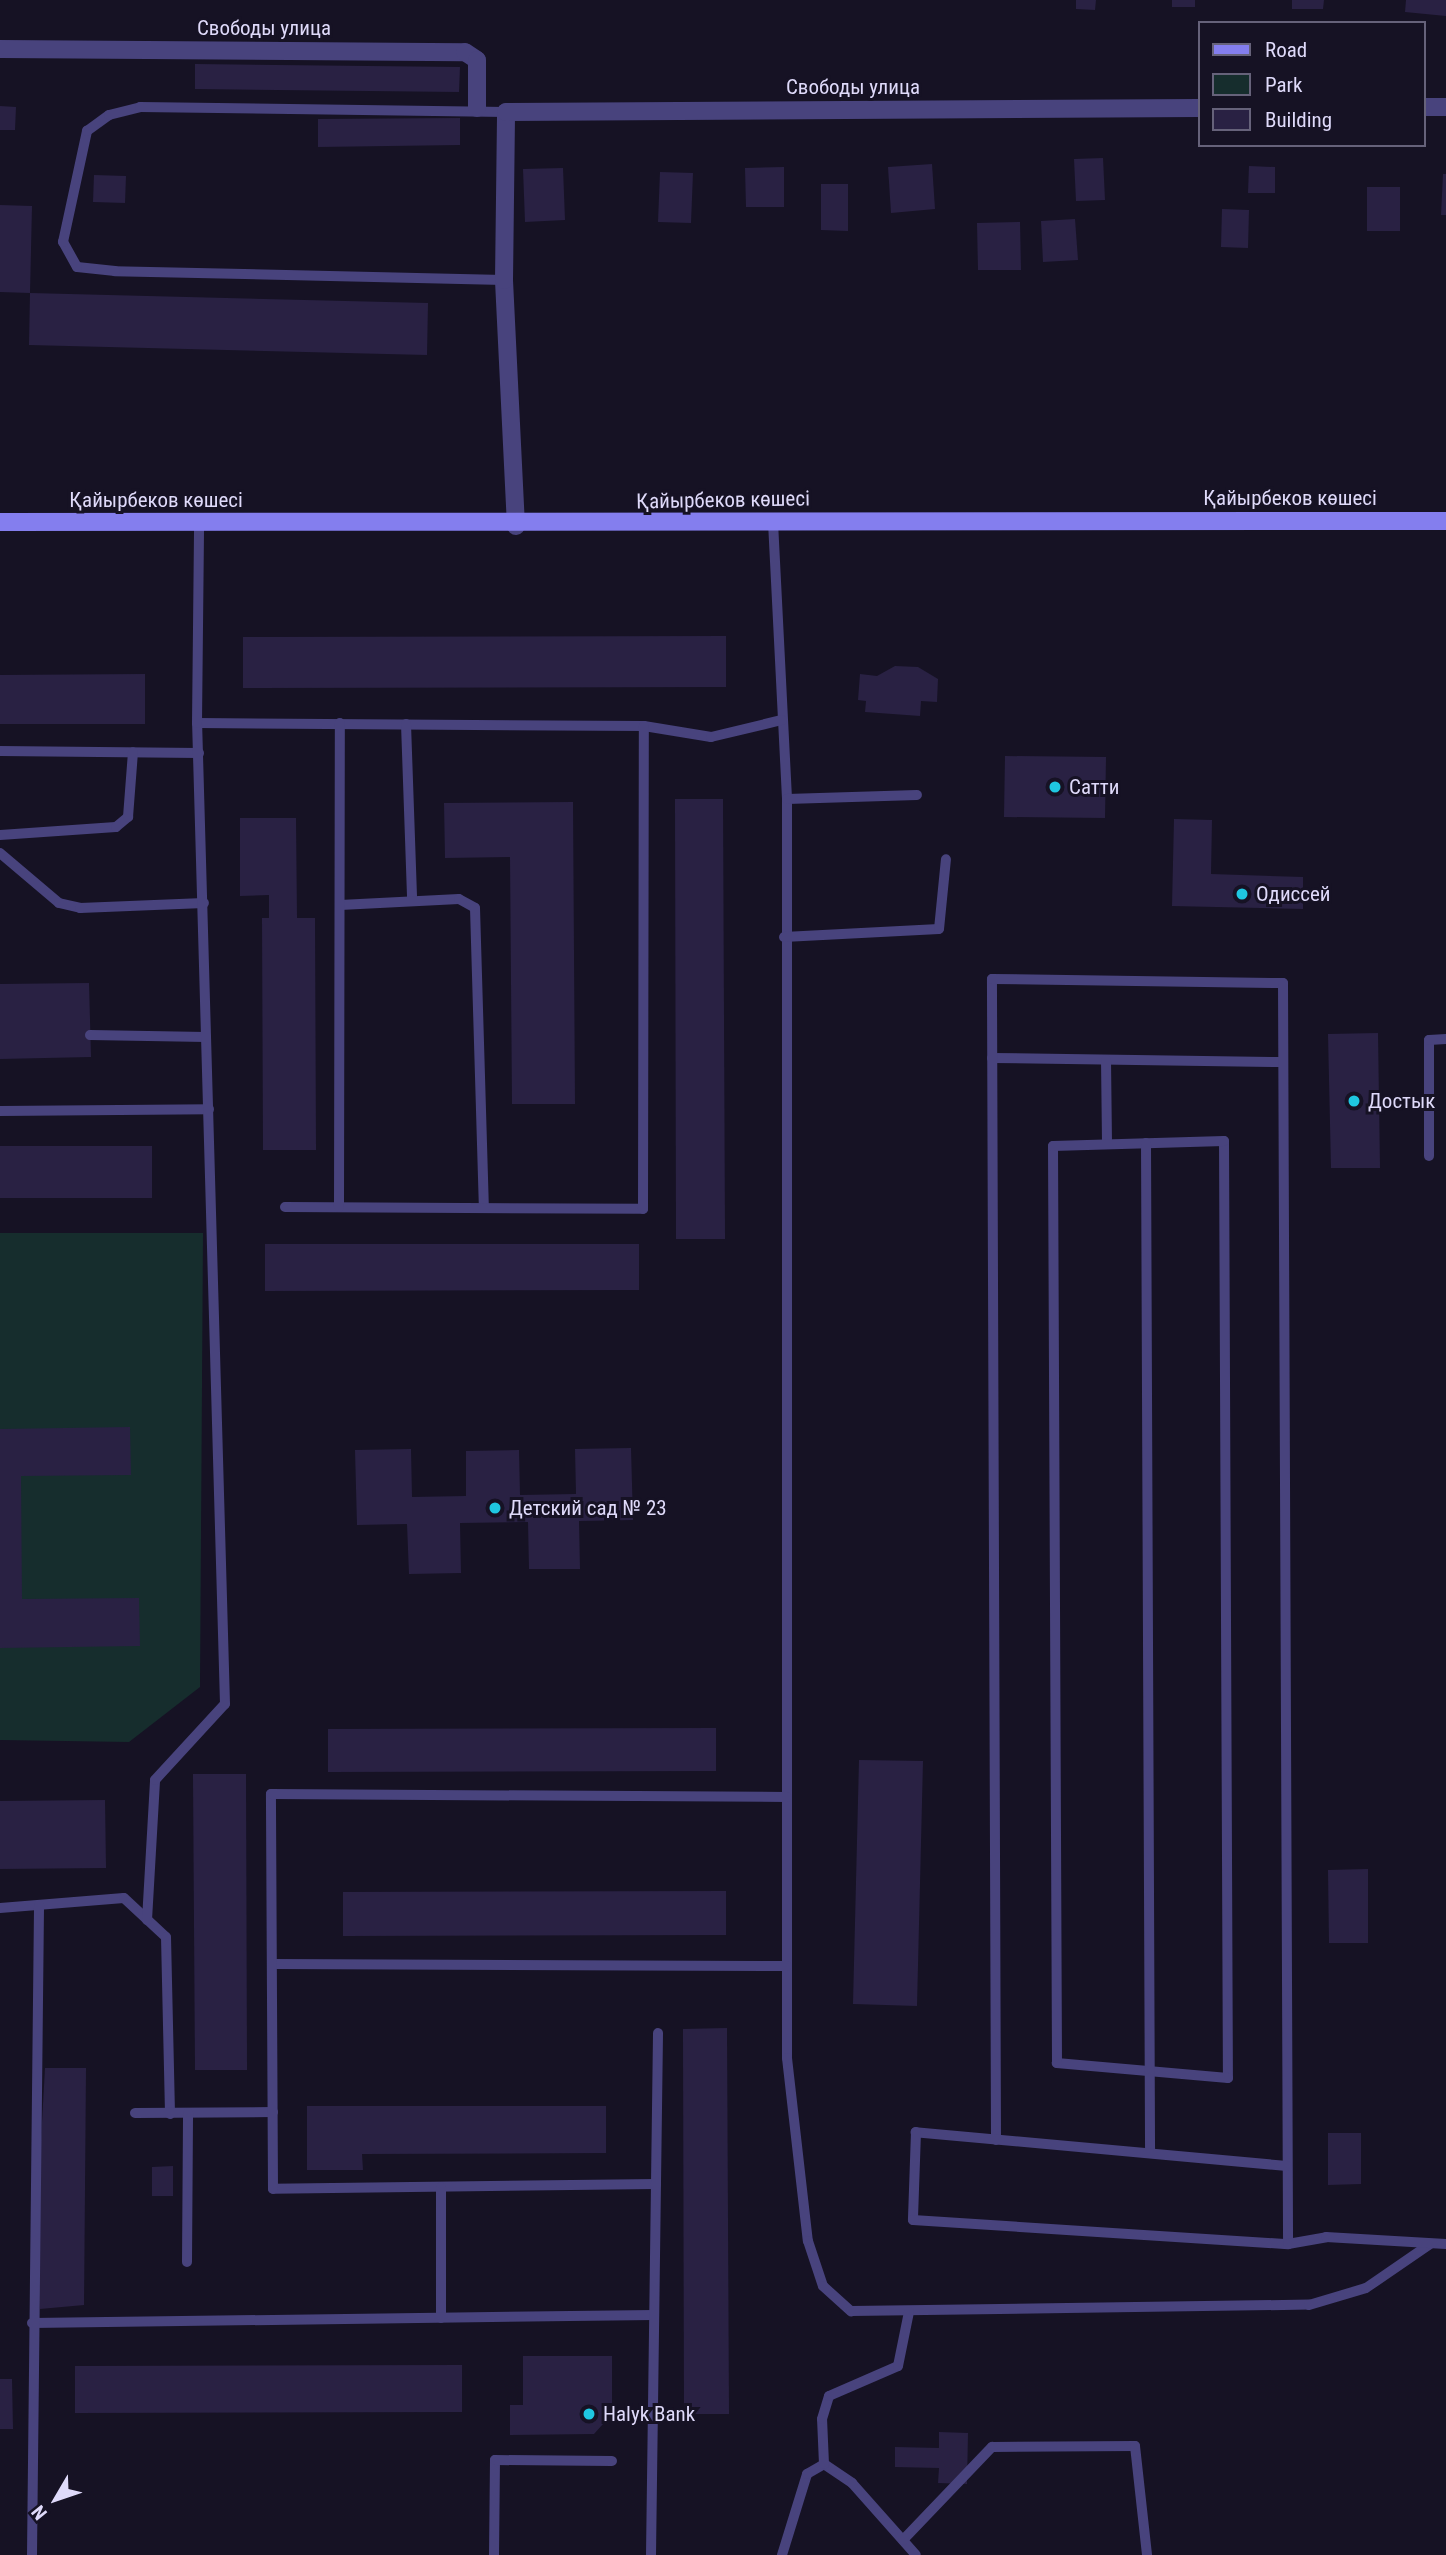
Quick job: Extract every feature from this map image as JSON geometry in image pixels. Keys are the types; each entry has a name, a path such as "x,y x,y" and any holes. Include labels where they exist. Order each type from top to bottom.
{"main road":[{"name":"Қайырбеков көшесі","path":"0,522 516,526 772,522 1446,521"}],"street":[{"name":"Свободы улица","path":"0,49 465,52 477,60 477,108"},
{"path":"1425,107 1446,107"},
{"name":"Свободы улица","path":"506,112 1198,108"},
{"path":"506,112 504,280 516,526"}],"lane":[{"path":"504,280 115,271 76,267 63,242 87,131 109,115 140,107 477,108 506,112"},
{"path":"772,522 786,799 784,937 787,2058 808,2241 823,2286 851,2311 1309,2305 1366,2288 1430,2244"},
{"path":"146,1920 155,1780 225,1704 197,723 199,523"},
{"path":"197,723 644,726 711,737 782,720"},
{"path":"339,1207 340,723"},
{"path":"406,724 412,900"},
{"path":"285,1207 643,1209 644,726"},
{"path":"0,751 198,753"},
{"path":"0,835 116,827 128,817 133,752"},
{"path":"786,799 917,795"},
{"path":"0,853 41,893 69,906 204,904"},
{"path":"784,937 939,929 946,859"},
{"path":"340,905 459,899 475,908 478,918 484,1208"},
{"path":"996,2140 992,979 1283,983 1288,2244"},
{"path":"90,1035 206,1037"},
{"path":"1429,1156 1429,1040 1446,1039"},
{"path":"992,1058 1283,1062"},
{"path":"1107,1060 1107,1144"},
{"path":"0,1111 209,1109"},
{"path":"1224,1141 1228,2078 1057,2063 1054,1146 1146,1143 1224,1141"},
{"path":"1146,1143 1150,2153"},
{"path":"656,2184 273,2189 271,1794 787,1797"},
{"path":"0,1908 124,1898 166,1937 170,2113"},
{"path":"33,2555 32,2323 39,1905"},
{"path":"272,1964 787,1966"},
{"path":"651,2555 657,2033"},
{"path":"135,2113 273,2112"},
{"path":"187,2262 188,2113"},
{"path":"1287,2166 916,2132 913,2220 1288,2244 1326,2237 1446,2244"},
{"path":"441,2187 441,2318"},
{"path":"824,2464 822,2418 829,2396 898,2366 909,2312"},
{"path":"32,2323 654,2315"},
{"path":"903,2540 992,2446 1135,2446 1147,2555"},
{"path":"494,2555 495,2460 611,2461"},
{"path":"824,2464 852,2483 916,2555"},
{"path":"782,2555 807,2474 824,2464"}],"green space":[{"path":"0,1233 203,1233 200,1687 129,1742 0,1740"}],"building":[{"path":"1076,0 1096,0 1095,10 1076,9"},
{"path":"1172,0 1195,0 1195,7 1172,7"},
{"path":"1292,0 1324,0 1323,9 1292,9"},
{"path":"1406,0 1446,0 1446,16 1405,12"},
{"path":"195,64 460,67 459,92 195,89"},
{"path":"0,106 16,107 15,130 0,130"},
{"path":"460,118 460,145 318,147 318,119"},
{"path":"1103,158 1105,200 1076,201 1074,159"},
{"path":"932,164 935,209 891,213 888,167"},
{"path":"1249,166 1275,167 1275,193 1248,193"},
{"path":"784,167 784,207 746,207 745,168"},
{"path":"563,168 565,220 525,222 523,169"},
{"path":"660,172 693,173 691,223 658,222"},
{"path":"1443,174 1446,174 1446,215 1441,215"},
{"path":"94,175 126,176 125,203 93,202"},
{"path":"821,184 848,184 848,231 821,230"},
{"path":"1367,187 1400,187 1400,231 1367,231"},
{"path":"0,205 32,206 30,293 0,292"},
{"path":"1222,209 1249,210 1248,248 1221,247"},
{"path":"1075,219 1078,260 1043,262 1041,221"},
{"path":"1020,222 1021,270 978,270 977,223"},
{"path":"30,293 428,303 427,355 29,345"},
{"path":"726,636 726,687 243,688 243,637"},
{"path":"895,666 918,667 938,679 937,702 921,701 920,716 865,712 866,701 858,700 860,674 877,676"},
{"path":"145,674 145,724 0,724 0,675"},
{"name":"Сатти","path":"1005,756 1106,757 1105,818 1004,817"},
{"path":"675,799 723,799 725,1239 676,1239"},
{"path":"573,802 575,1104 512,1104 510,857 445,858 444,803"},
{"path":"240,818 296,818 297,918 315,918 316,1150 263,1150 262,918 269,918 269,895 240,896"},
{"path":"1174,819 1212,820 1211,874 1303,877 1303,909 1172,906"},
{"path":"89,983 91,1057 0,1059 0,984"},
{"name":"Достык","path":"1378,1033 1380,1168 1331,1168 1328,1034"},
{"path":"0,1146 152,1146 152,1198 0,1198"},
{"path":"265,1244 639,1244 639,1290 265,1291"},
{"path":"130,1427 131,1475 21,1476 22,1599 139,1598 140,1646 0,1648 0,1429"},
{"name":"Детский сад № 23","path":"631,1448 633,1520 579,1521 580,1569 529,1569 528,1522 460,1523 461,1573 409,1574 407,1524 357,1525 355,1450 411,1449 412,1497 466,1496 466,1451 519,1450 520,1495 576,1494 575,1449"},
{"path":"716,1728 716,1771 328,1772 328,1729"},
{"path":"859,1760 923,1761 917,2006 853,2004"},
{"path":"193,1774 246,1774 247,2070 195,2070"},
{"path":"105,1800 106,1868 0,1869 0,1801"},
{"path":"1368,1869 1368,1943 1329,1943 1328,1870"},
{"path":"726,1891 726,1935 343,1936 343,1892"},
{"path":"727,2028 729,2414 684,2414 683,2029"},
{"path":"45,2068 86,2068 84,2305 40,2309 37,2213"},
{"path":"307,2106 606,2106 606,2153 362,2154 363,2170 307,2170"},
{"path":"1328,2133 1361,2133 1361,2184 1328,2185"},
{"path":"173,2166 173,2196 152,2196 152,2167"},
{"path":"523,2356 612,2356 612,2414 594,2434 510,2435 510,2405 523,2405"},
{"path":"462,2365 462,2412 75,2413 75,2366"},
{"path":"0,2379 12,2379 13,2429 0,2429"},
{"path":"939,2432 968,2433 967,2484 938,2483 939,2468 895,2467 895,2447 939,2448"}],"place":[{"name":"Сатти","path":"1055,787"},
{"name":"Одиссей","path":"1242,894"},
{"name":"Достык","path":"1354,1101"},
{"name":"Детский сад № 23","path":"495,1508"},
{"name":"Halyk Bank","path":"589,2414"}]}
